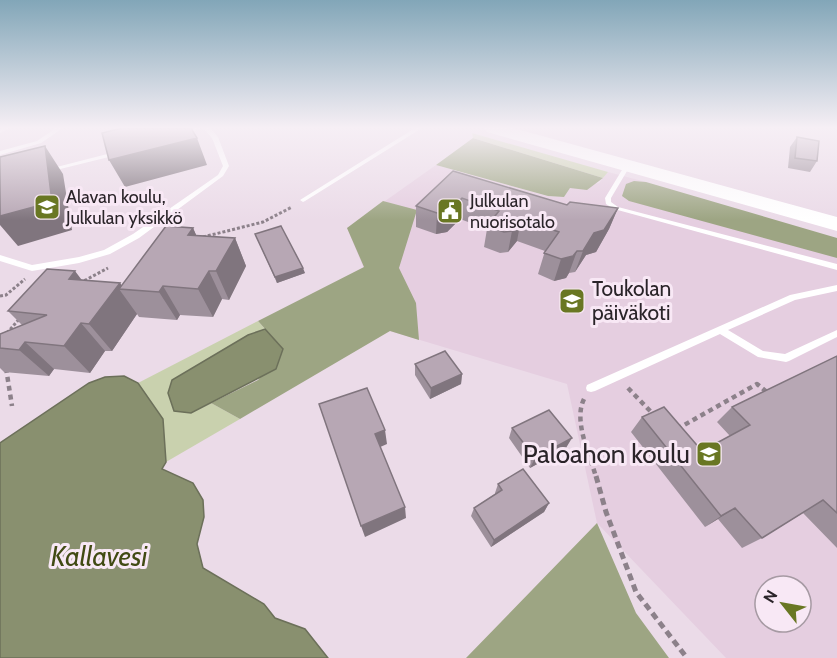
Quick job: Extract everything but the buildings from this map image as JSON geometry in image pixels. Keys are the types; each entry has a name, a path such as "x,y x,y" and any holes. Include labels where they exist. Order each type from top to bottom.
{"main road":[{"path":"601,159 837,224"}],"lane":[{"path":"42,172 96,159"},
{"path":"0,258 32,268 71,262 107,252 136,236 220,176 226,166 223,159"},
{"path":"303,200 370,159"},
{"path":"627,166 608,198 608,203 616,208 837,267"},
{"path":"591,388 793,297 837,288"},
{"path":"720,330 761,354 786,358 837,333"}],"path":[{"path":"194,239 263,222 303,200"},
{"path":"76,285 113,266"},
{"path":"0,296 6,295 23,282 32,268"},
{"path":"6,335 16,321 24,315"},
{"path":"5,363 12,406"},
{"path":"617,376 656,416"},
{"path":"671,432 757,384 774,399"},
{"path":"591,388 580,405 580,420 610,522 636,592 687,658"}],"shaded area":[{"path":"445,159 540,159 603,178 587,190 570,188 564,197 548,196 436,165"},
{"path":"540,159 562,159 608,172 603,178"},
{"path":"436,165 547,196 564,197 570,188 599,183 608,172 646,182 634,181 837,246 837,658 726,658 597,523 567,384 390,331 347,228"},
{"path":"634,181 646,182 837,238 837,258 629,201 622,196 626,184"},
{"path":"383,201 417,210 399,268 416,303 419,340 390,331 240,419 211,403 258,380 283,349 258,321 364,267 347,228"},
{"path":"258,321 265,329 248,335 172,380 191,413 211,403 240,419 166,462 163,419 138,383"},
{"path":"597,523 636,613 669,658 466,658"}],"water":[{"path":"265,329 283,349 276,369 191,413 174,411 168,393 172,380 248,335"},
{"name":"Kallavesi","path":"124,376 138,383 163,419 166,462 162,469 193,483 203,500 204,517 197,544 203,568 264,604 275,618 305,629 328,658 0,658 0,443 89,383 105,377"}],"place":[{"name":"Alavan koulu, Julkulan yksikkö","path":"47,207"},
{"name":"Julkulan nuorisotalo","path":"450,211"},
{"name":"Toukolan päiväkoti","path":"572,301"},
{"name":"Paloahon koulu","path":"709,454"}]}
